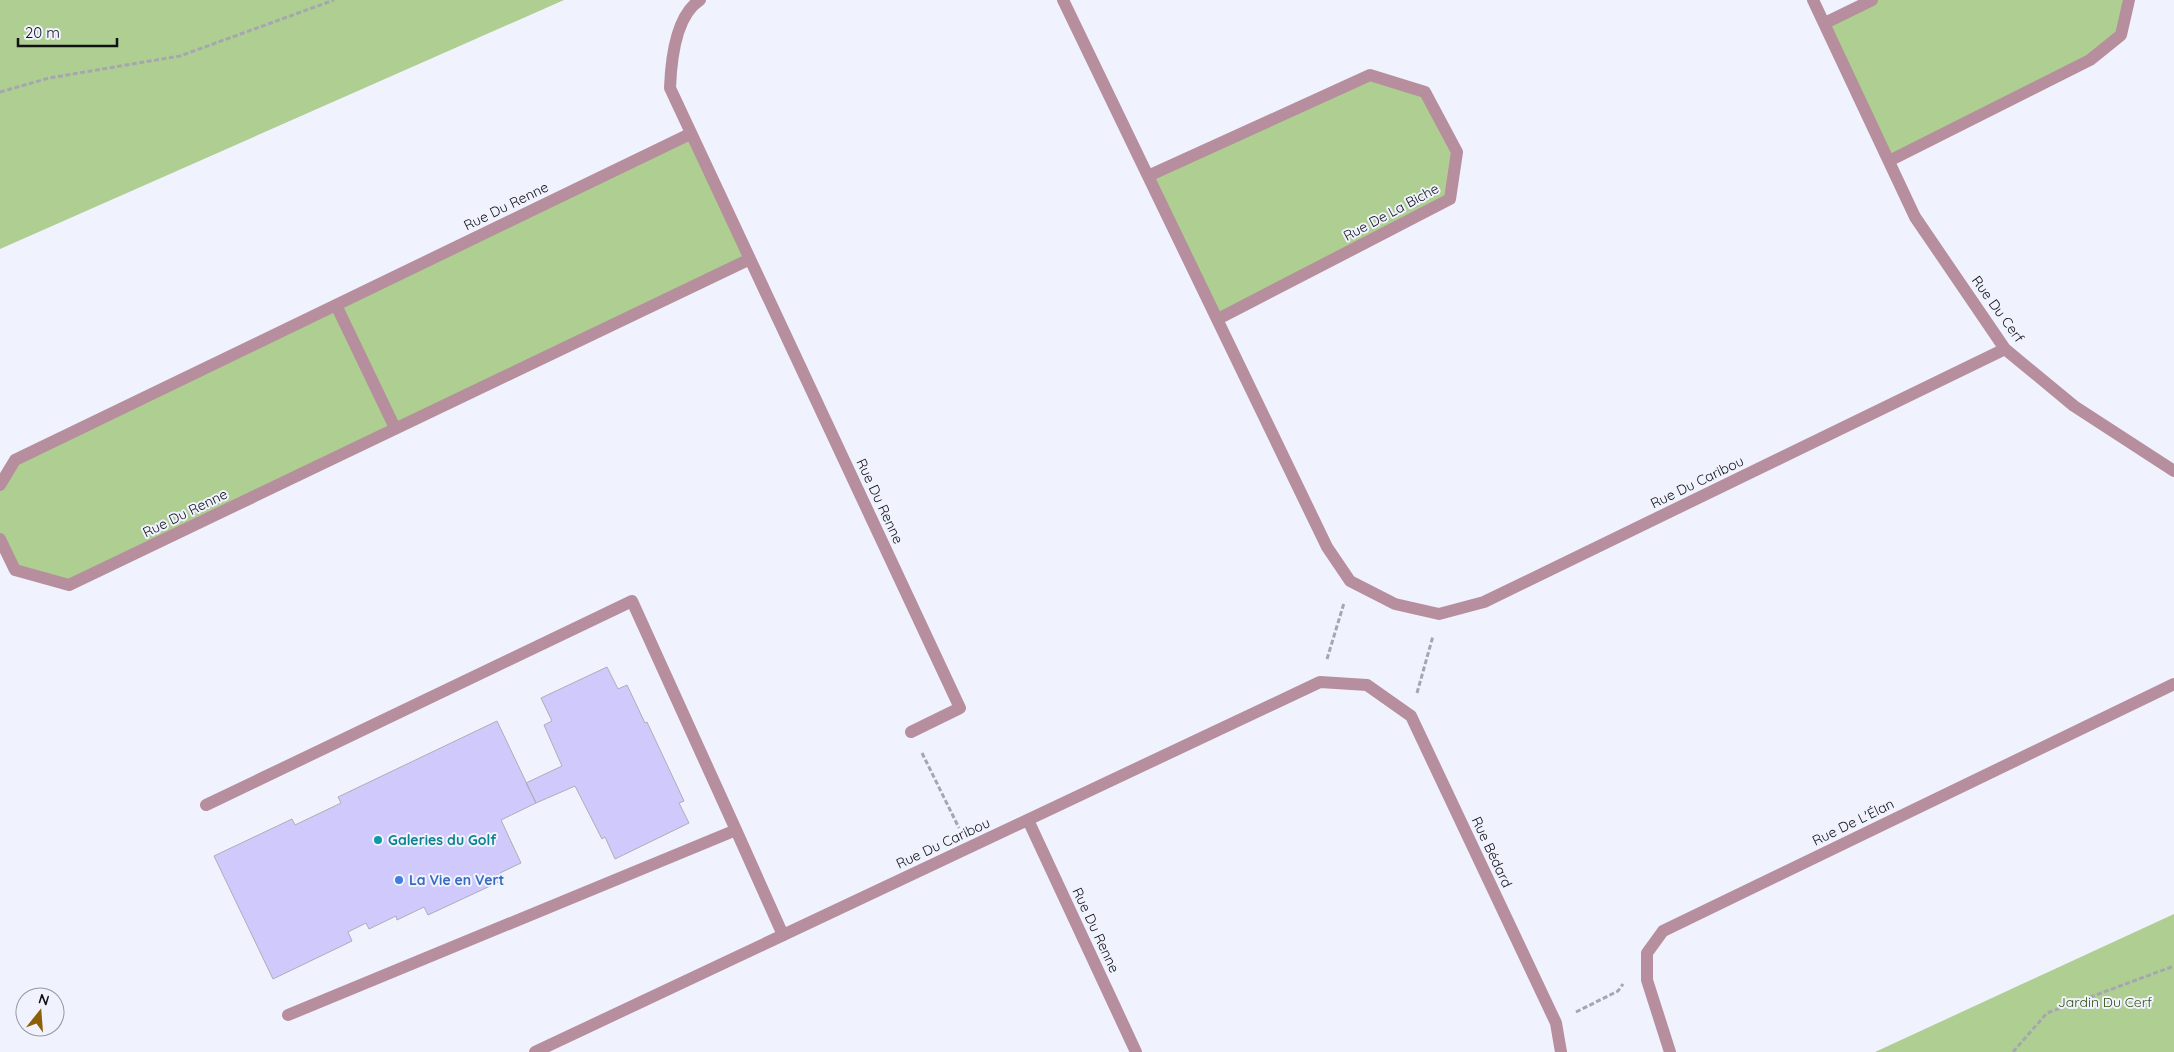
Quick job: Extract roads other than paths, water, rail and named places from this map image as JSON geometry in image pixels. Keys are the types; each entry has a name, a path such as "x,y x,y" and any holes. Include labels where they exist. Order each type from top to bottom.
{"street":[{"name":"Rue Du Renne","path":"700,0 680,27 672,55 670,88 960,708 912,732"},
{"path":"1063,0 1218,319"},
{"name":"Rue Du Cerf","path":"1813,0 1915,217 2005,349 2074,406 2174,471"},
{"path":"1825,23 1872,0"},
{"path":"1889,162 2090,60 2122,35 2129,0"},
{"name":"Rue De La Biche","path":"1148,176 1370,75 1425,92 1457,152 1450,199 1218,319"},
{"name":"Rue Du Renne","path":"0,485 15,460 690,134"},
{"name":"Rue Du Renne","path":"0,539 15,570 69,585 750,259"},
{"path":"336,305 395,428"},
{"name":"Rue Du Caribou","path":"1218,319 1327,547 1350,581 1395,604 1439,614 1484,602 2005,349"},
{"path":"206,805 632,601 783,935"},
{"name":"Rue Du Caribou","path":"535,1052 1320,682 1367,685"},
{"name":"Rue De L'Élan","path":"1670,1052 1647,980 1647,953 1663,931 2174,684"},
{"name":"Rue Bédard","path":"1367,685 1411,716 1556,1022 1562,1052"},
{"name":"Rue Du Renne","path":"1028,820 1136,1052"},
{"path":"288,1015 736,830"}],"place":[{"name":"Galeries du Golf","path":"378,840"},
{"name":"La Vie en Vert","path":"399,880"}],"park label":[{"name":"Jardin Du Cerf","path":"2105,1002"}]}
